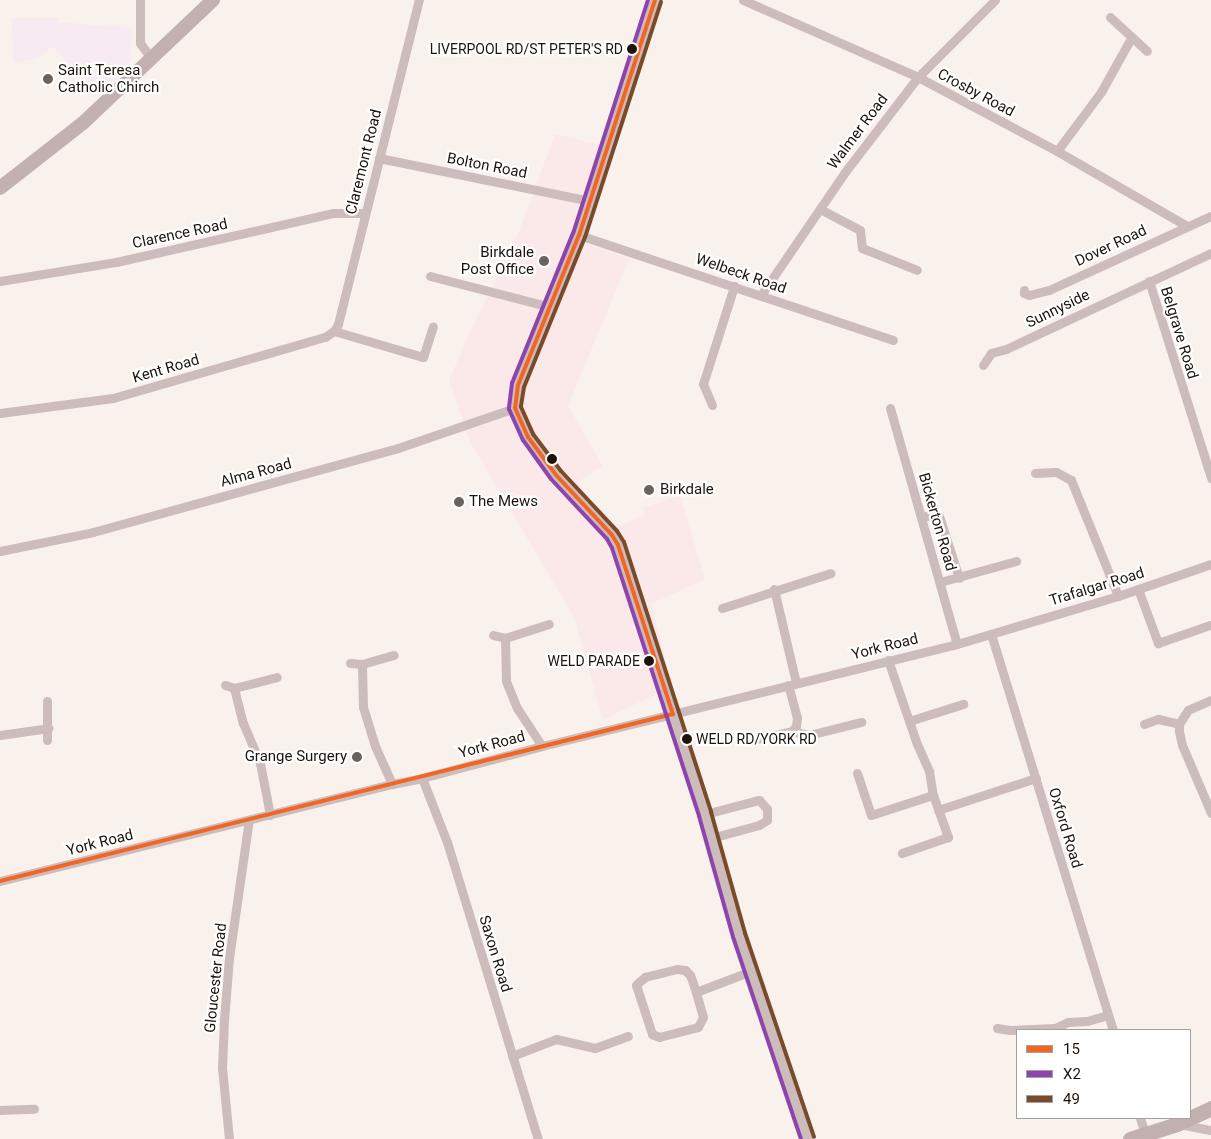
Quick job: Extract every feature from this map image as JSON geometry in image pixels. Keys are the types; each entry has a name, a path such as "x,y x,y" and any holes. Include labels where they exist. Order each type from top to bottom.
{"highway":[{"path":"1191,1117 1211,1108"},
{"path":"1130,1139 1146,1137 1188,1119"}],"main road":[{"path":"0,188 83,122 213,0"}],"street":[{"path":"140,0 140,43 151,58"},
{"name":"Claremont Road","path":"334,331 338,324 419,0"},
{"path":"655,0 579,235 518,385 515,408 528,437 556,475 581,504 612,535 618,545 705,814 751,971 808,1139"},
{"name":"Crosby Road","path":"743,0 918,77 1057,151 1188,226"},
{"name":"Walmer Road","path":"762,295 845,172 918,77 995,0"},
{"path":"1110,17 1147,51"},
{"path":"1057,151 1100,92 1131,38"},
{"name":"Bolton Road","path":"379,158 590,200"},
{"path":"820,209 860,230 862,248 917,270"},
{"name":"Clarence Road","path":"0,281 116,262 334,214 366,213"},
{"name":"Dover Road","path":"1024,290 1024,293 1030,295 1049,290 1211,216"},
{"name":"Welbeck Road","path":"579,235 893,340"},
{"name":"Sunnyside","path":"983,365 991,353 1006,349 1211,253"},
{"path":"430,276 551,307"},
{"name":"Belgrave Road","path":"1149,281 1211,478"},
{"path":"712,405 702,384 734,286"},
{"path":"334,331 423,357 433,327"},
{"name":"Kent Road","path":"0,412 113,398 325,337 334,331"},
{"name":"Alma Road","path":"0,551 93,532 398,448 515,408"},
{"name":"Bickerton Road","path":"890,408 957,644"},
{"path":"1035,474 1056,472 1071,480 1118,596"},
{"path":"921,517 935,514 939,516 958,578"},
{"path":"940,582 1016,560"},
{"name":"Trafalgar Road","path":"991,634 1118,596 1211,564"},
{"path":"722,608 830,573"},
{"path":"1138,589 1158,643 1210,625"},
{"path":"774,590 797,718 796,726 792,731"},
{"path":"493,635 505,638 549,624"},
{"name":"York Road","path":"0,881 422,778 542,746 991,634"},
{"name":"Oxford Road","path":"991,634 1113,1029"},
{"path":"505,638 506,681 517,708 542,746"},
{"path":"350,663 362,664 394,655"},
{"path":"888,660 909,722 929,771 933,795 948,838 902,853"},
{"path":"362,664 363,707 375,746 392,784"},
{"path":"270,815 260,763 229,687 277,677"},
{"path":"1211,700 1188,710 1179,724 1182,745 1211,813"},
{"path":"47,701 47,740"},
{"path":"909,722 963,704"},
{"path":"1144,724 1158,719 1179,724"},
{"path":"748,741 792,731 809,735 861,722"},
{"path":"0,735 48,728"},
{"path":"857,773 871,814 933,795"},
{"name":"Saxon Road","path":"422,778 446,842 538,1139"},
{"path":"938,810 1036,778"},
{"path":"705,814 759,800 767,808 767,820 759,825 711,838"},
{"name":"Gloucester Road","path":"229,1139 222,1068 224,1020 229,958 249,820"},
{"path":"678,969 685,970 690,975 696,992 702,1017 698,1027 659,1037 652,1034 636,985 639,982 645,977 678,969"},
{"path":"696,992 751,971"},
{"path":"1032,1029 1055,1028 1068,1022 1087,1021 1108,1015"},
{"path":"997,1028 1016,1030"},
{"path":"512,1056 556,1039 595,1048 628,1036"},
{"path":"0,1110 34,1109"},
{"path":"1140,1119 1146,1137"},
{"path":"1177,1124 1211,1130"}],"shaded area":[{"path":"12,18 58,18 58,22 132,28 130,66 98,97 53,46 37,59 13,62"},
{"path":"555,134 604,146 571,238 629,259 568,406 603,466 578,482 589,498 619,526 645,515 643,508 680,495 705,579 651,604 673,686 603,720 574,617 470,442 449,380 475,321 518,234"}],"transit line":[{"name":"X2","path":"648,0 573,233 512,383 509,409 523,440 551,479 607,539 612,548 699,816 733,937 801,1139"},
{"name":"15","path":"655,0 579,235 518,385 515,408 528,437 556,475 612,535 618,545 673,714"},
{"name":"49","path":"661,2 585,237 524,387 521,407 533,434 561,471 617,531 624,542 711,812 745,933 814,1137"},
{"name":"15","path":"0,881 673,714"}],"place":[{"name":"LIVERPOOL RD/ST PETER'S RD","path":"632,49"},
{"name":"Saint Teresa Catholic Chirch","path":"48,79"},
{"name":"Birkdale Post Office","path":"544,261"},
{"name":"Birkdale","path":"649,490"},
{"name":"The Mews","path":"459,502"},
{"name":"WELD PARADE","path":"649,661"},
{"name":"WELD RD/YORK RD","path":"687,739"},
{"name":"Grange Surgery","path":"357,757"}]}
